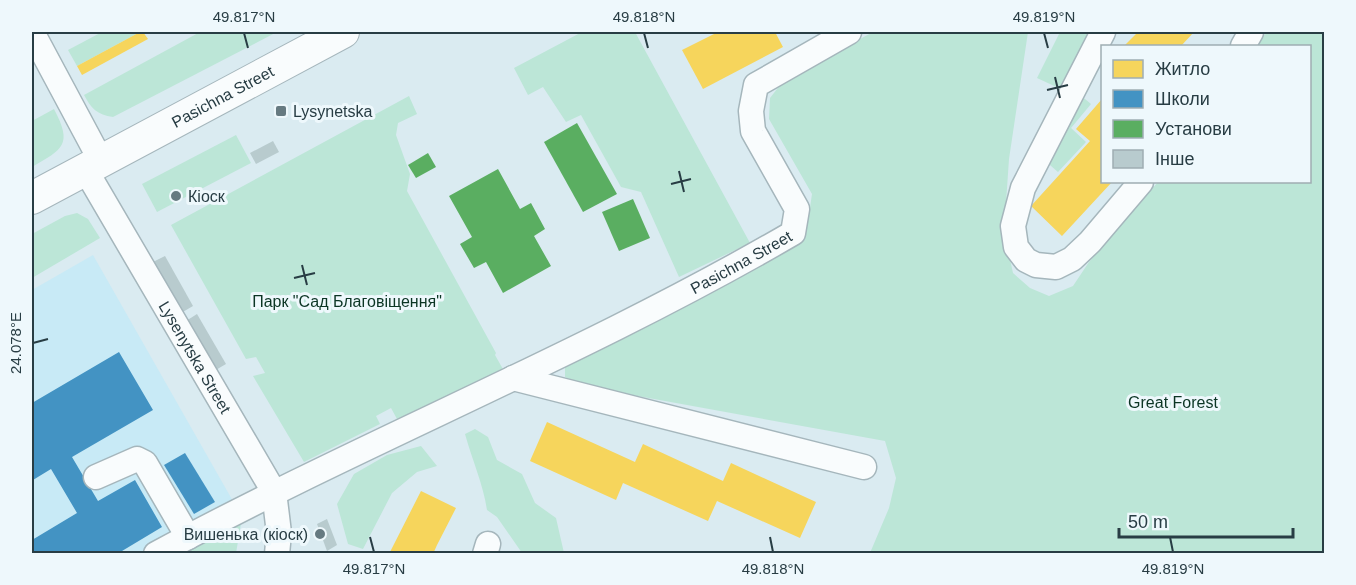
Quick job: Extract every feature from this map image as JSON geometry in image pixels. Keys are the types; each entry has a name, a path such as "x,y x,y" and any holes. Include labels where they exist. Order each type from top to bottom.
{"main road":[{"name":"Pasichna Street","path":"32,198 343,32"}],"street":[{"path":"32,32 93,165"},
{"name":"Pasichna Street","path":"156,554 274,492 657,307 793,233 797,209 753,131 752,111 756,85 849,32"},
{"path":"1103,32 1023,188 1013,226 1016,246 1026,260 1036,265 1056,267 1072,259 1090,242 1140,183"},
{"name":"Lysenytska Street","path":"93,165 274,492 279,533 277,554"},
{"path":"513,378 864,467"},
{"path":"96,477 136,459 145,463 188,537"}],"shaded area":[{"path":"93,255 242,517 236,553 32,553 32,290"}],"green space":[{"path":"102,32 140,32 77,66 68,50"},
{"path":"200,32 277,32 113,117 99,113 84,95"},
{"path":"582,32 635,32 750,243 679,277 641,192 621,187 581,115 566,122 543,87 528,95 514,68"},
{"name":"Great Forest","path":"873,32 1028,32 1009,159 1004,232 1013,273 1030,288 1049,296 1073,286 1089,262 1157,183 1311,183 1311,45 1253,45 1268,32 1324,32 1324,553 870,553 889,508 896,478 885,441 588,387 565,377 565,361 771,250 808,221 812,194 769,119 770,98 784,80"},
{"path":"1060,32 1094,32 1065,91 1037,78"},
{"path":"1079,94 1091,104 1071,128 1086,142 1058,172 1043,159"},
{"name":"Парк \"Сад Благовіщення\"","path":"409,96 417,114 398,123 396,135 410,174 407,191 504,371 397,419 391,408 376,416 380,424 304,462 253,376 265,373 256,357 246,359 171,225"},
{"path":"54,109 63,131 62,145 32,167 32,121"},
{"path":"236,135 251,163 157,212 142,184"},
{"path":"77,213 88,219 100,238 32,278 32,234 65,216"},
{"path":"475,429 488,437 497,460 522,474 535,503 556,518 564,553 522,553 497,517 487,510 465,434"},
{"path":"421,446 437,466 417,472 392,493 363,549 348,544 337,504 354,474 387,455"},
{"path":"242,517 236,553 180,553"}],"building: Житло":[{"path":"143,32 148,39 82,75 77,66"},
{"path":"718,32 775,32 783,47 703,89 682,50"},
{"path":"1138,32 1194,32 1182,45 1125,45"},
{"path":"1101,100 1101,183 1111,183 1062,236 1031,206 1090,141 1076,129"},
{"path":"547,422 635,462 643,444 723,481 731,463 816,502 800,538 717,501 708,521 623,483 616,500 530,461"},
{"path":"421,491 456,508 433,554 389,554"}],"building: Школи":[{"path":"119,352 153,410 72,457 98,501 135,480 162,527 117,554 32,554 32,540 77,513 51,469 33,480 32,403"},
{"path":"185,453 215,502 194,514 164,465"}],"building: Установи":[{"path":"577,123 617,194 583,212 544,142"},
{"path":"428,153 436,167 416,178 408,165"},
{"path":"498,169 520,209 531,203 545,229 534,236 551,266 503,293 486,262 474,268 460,244 472,237 449,196"},
{"path":"633,199 650,238 619,251 602,212"}],"building: Інше":[{"path":"273,141 279,152 256,164 250,153"},
{"path":"165,256 193,306 181,313 153,262"},
{"path":"197,314 226,364 214,371 186,321"},
{"path":"327,519 337,545 327,551 317,524"}],"place":[{"name":"Lysynetska","path":"281,111"},
{"name":"Кіоск","path":"176,196"},
{"name":"Вишенька (кіоск)","path":"320,534"}]}
